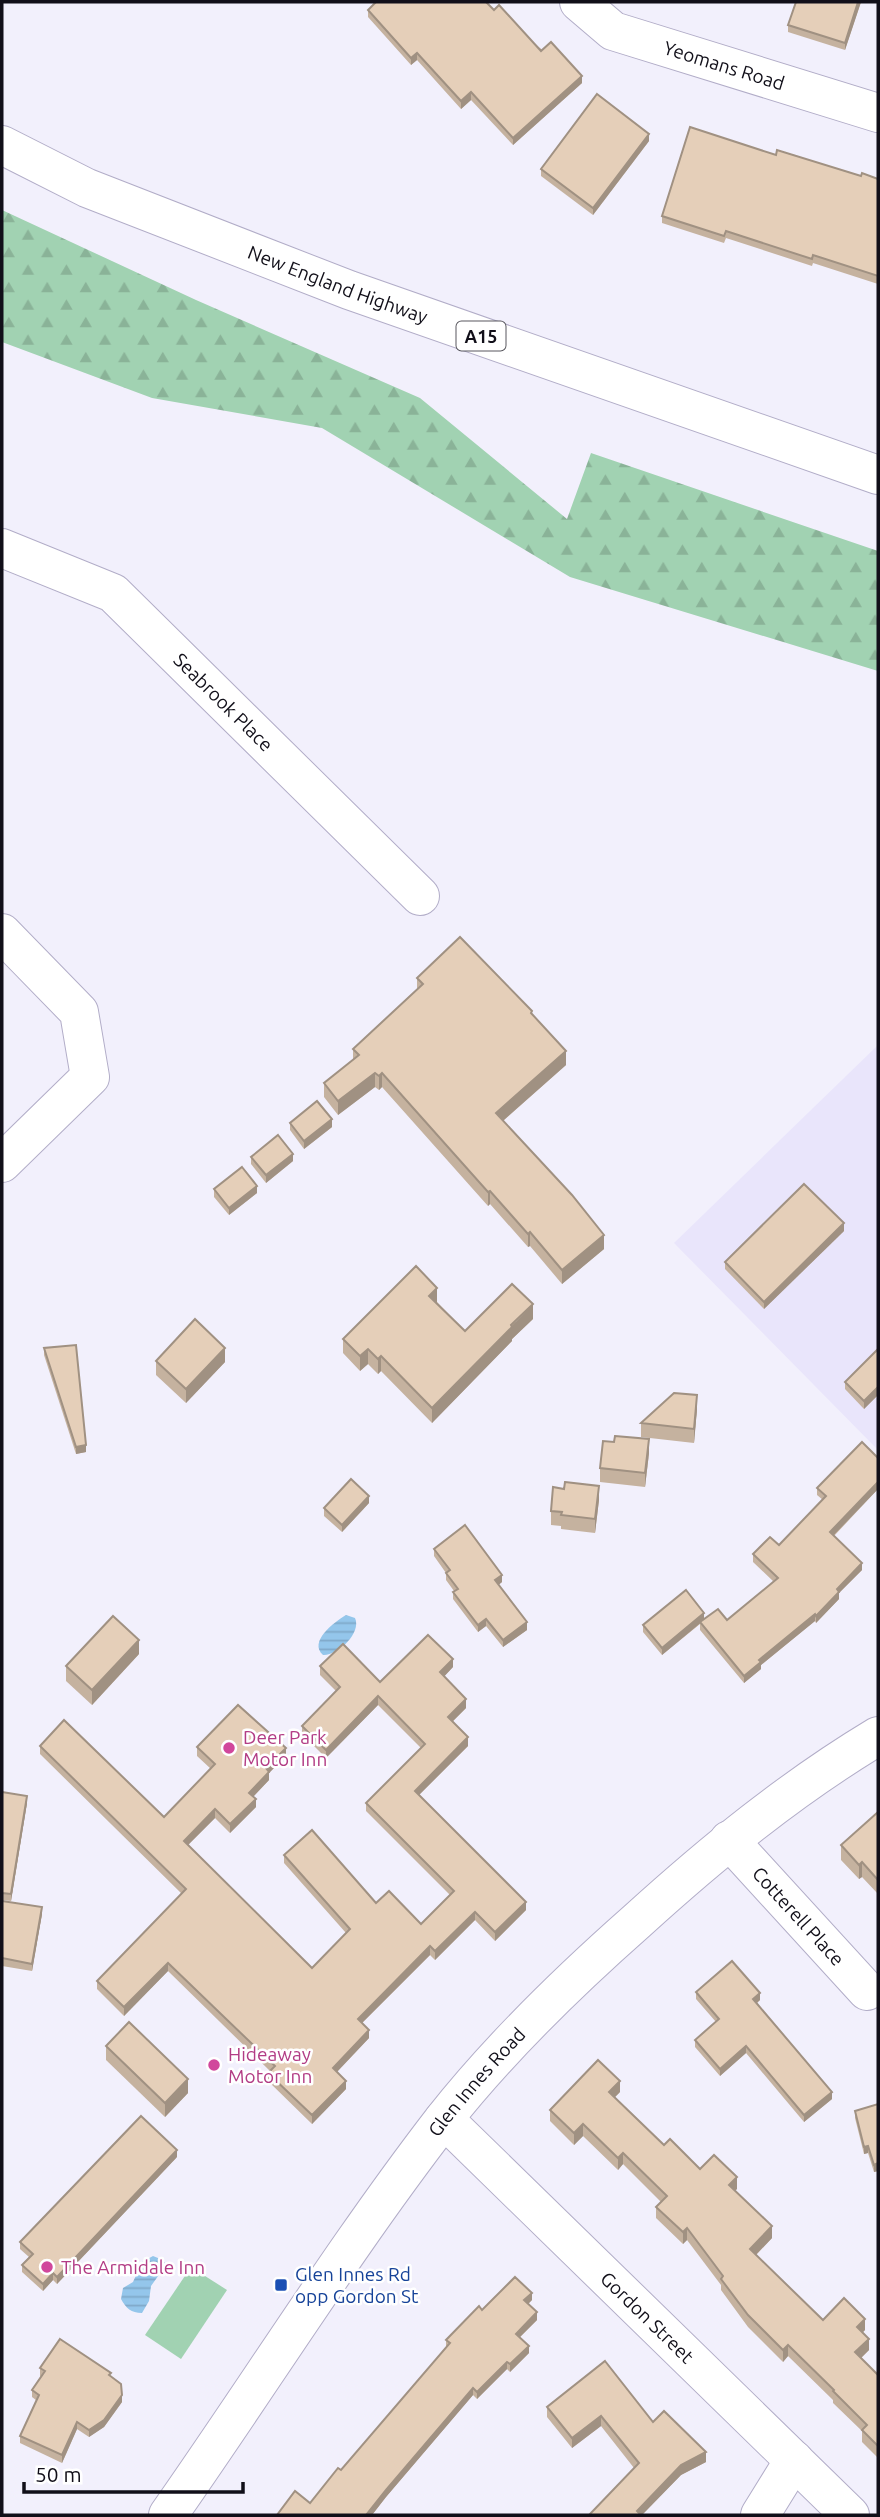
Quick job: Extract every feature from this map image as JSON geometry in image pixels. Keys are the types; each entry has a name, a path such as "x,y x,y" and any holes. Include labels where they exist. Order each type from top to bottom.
{"main road":[{"name":"Yeomans Road","path":"579,2 613,31 878,113"},
{"name":"New England Highway","path":"2,145 87,188 349,290 878,475"},
{"name":"Seabrook Place","path":"2,548 113,593 420,896"},
{"path":"2,933 79,1012 90,1077 2,1163"},
{"name":"Glen Innes Road","path":"168,2515 364,2229 444,2119 523,2029 594,1959 729,1840 832,1763 878,1735"},
{"name":"Cotterell Place","path":"729,1840 867,1991"},
{"name":"Gordon Street","path":"444,2119 850,2515"},
{"path":"760,2515 794,2460"}],"shaded area":[{"path":"878,1045 878,1450 674,1243"}],"green space":[{"path":"2,210 196,300 420,398 567,519 591,453 878,551 878,671 570,577 322,428 152,398 2,342"},
{"path":"191,2267 227,2290 181,2359 145,2335"}],"water":[{"path":"346,1615 355,1618 352,1637 335,1652 323,1655 319,1650 321,1638 329,1627"},
{"path":"153,2256 163,2260 166,2265 151,2286 149,2301 142,2313 132,2311 121,2299 123,2288 133,2282 142,2262"}],"building":[{"path":"376,2 486,2 494,10 499,5 541,51 551,42 582,76 513,138 471,92 461,101 417,53 411,58 368,10"},
{"path":"796,2 858,2 845,43 788,25"},
{"path":"597,94 649,134 593,208 541,169"},
{"path":"690,127 776,155 777,150 878,179 878,276 813,255 812,259 726,231 724,236 662,216"},
{"path":"460,937 532,1011 566,1051 496,1113 572,1195 604,1235 562,1270 382,1073 379,1076 375,1073 338,1101 324,1083 359,1055 353,1049 423,984 417,978"},
{"path":"317,1101 332,1119 304,1141 290,1123"},
{"path":"278,1135 293,1154 266,1175 251,1157"},
{"path":"242,1167 257,1186 229,1208 214,1189"},
{"path":"804,1184 844,1223 764,1302 725,1262"},
{"path":"416,1266 437,1288 429,1296 465,1331 512,1284 533,1304 432,1408 381,1356 378,1359 368,1349 360,1356 343,1339"},
{"path":"195,1319 225,1348 186,1389 156,1361"},
{"path":"76,1345 86,1445 76,1447 44,1348"},
{"path":"878,1349 878,1387 864,1401 845,1382"},
{"path":"674,1393 697,1395 694,1429 641,1423"},
{"path":"615,1436 649,1439 645,1473 600,1468 603,1441 614,1442"},
{"path":"862,1442 878,1458 878,1482 830,1532 862,1563 816,1616 815,1614 759,1660 761,1662 744,1676 700,1622 718,1609 727,1620 778,1578 753,1554 770,1537 779,1545 826,1496 817,1488"},
{"path":"351,1479 369,1496 342,1525 324,1508"},
{"path":"565,1482 599,1486 595,1519 561,1515 562,1512 551,1511 553,1487 564,1489"},
{"path":"465,1525 502,1575 495,1580 527,1622 503,1640 486,1619 478,1625 453,1592 458,1589 446,1573 450,1570 434,1549"},
{"path":"686,1590 704,1613 662,1648 643,1625"},
{"path":"113,1616 139,1640 92,1690 66,1666"},
{"path":"428,1635 453,1659 440,1672 466,1699 448,1717 468,1737 415,1791 526,1902 495,1932 475,1912 435,1951 430,1946 358,2019 369,2030 333,2068 346,2081 312,2115 268,2073 275,2066 168,1963 124,2007 97,1981 186,1889 40,1746 64,1720 164,1817 215,1764 197,1747 238,1705 286,1748 266,1768 269,1772 249,1793 256,1799 230,1824 215,1809 184,1841 312,1968 350,1929 284,1855 312,1830 376,1903 389,1891 421,1924 454,1891 366,1803 425,1744 378,1696 326,1750 302,1726 340,1687 320,1666 343,1644 380,1682"},
{"path":"2,1792 27,1796 11,1894 2,1893"},
{"path":"878,1812 878,1880 862,1862 859,1865 841,1845"},
{"path":"2,1901 42,1907 32,1964 2,1958"},
{"path":"732,1961 760,1993 753,1999 832,2092 804,2115 746,2046 720,2069 695,2040 719,2019 696,1992"},
{"path":"129,2022 188,2079 165,2103 106,2046"},
{"path":"598,2060 620,2081 609,2092 664,2145 670,2139 700,2169 714,2155 737,2177 729,2185 772,2226 750,2249 823,2320 844,2298 865,2319 857,2327 869,2339 855,2352 878,2375 878,2446 862,2430 867,2425 834,2390 788,2345 783,2350 748,2315 687,2228 683,2232 656,2207 667,2196 623,2153 618,2158 583,2124 574,2133 550,2110"},
{"path":"878,2104 878,2163 874,2165 868,2146 864,2147 855,2111"},
{"path":"141,2116 177,2150 57,2277 53,2273 43,2284 22,2265 33,2254 20,2242"},
{"path":"515,2277 532,2293 524,2300 537,2312 516,2334 529,2346 510,2364 507,2362 477,2392 473,2388 366,2515 277,2515 295,2491 310,2503 450,2343 446,2340 479,2306 482,2310"},
{"path":"60,2339 111,2373 109,2375 121,2384 122,2395 104,2420 89,2430 77,2422 62,2455 20,2436 39,2395 32,2390 45,2371 40,2368"},
{"path":"605,2361 653,2422 664,2411 706,2452 681,2465 637,2511 641,2515 590,2514 639,2463 601,2416 572,2438 547,2407"}],"place":[{"name":"Deer Park Motor Inn","path":"229,1748"},
{"name":"Hideaway Motor Inn","path":"214,2065"},
{"name":"The Armidale Inn","path":"47,2267"},
{"name":"Glen Innes Rd opp Gordon St","path":"281,2285"}]}
